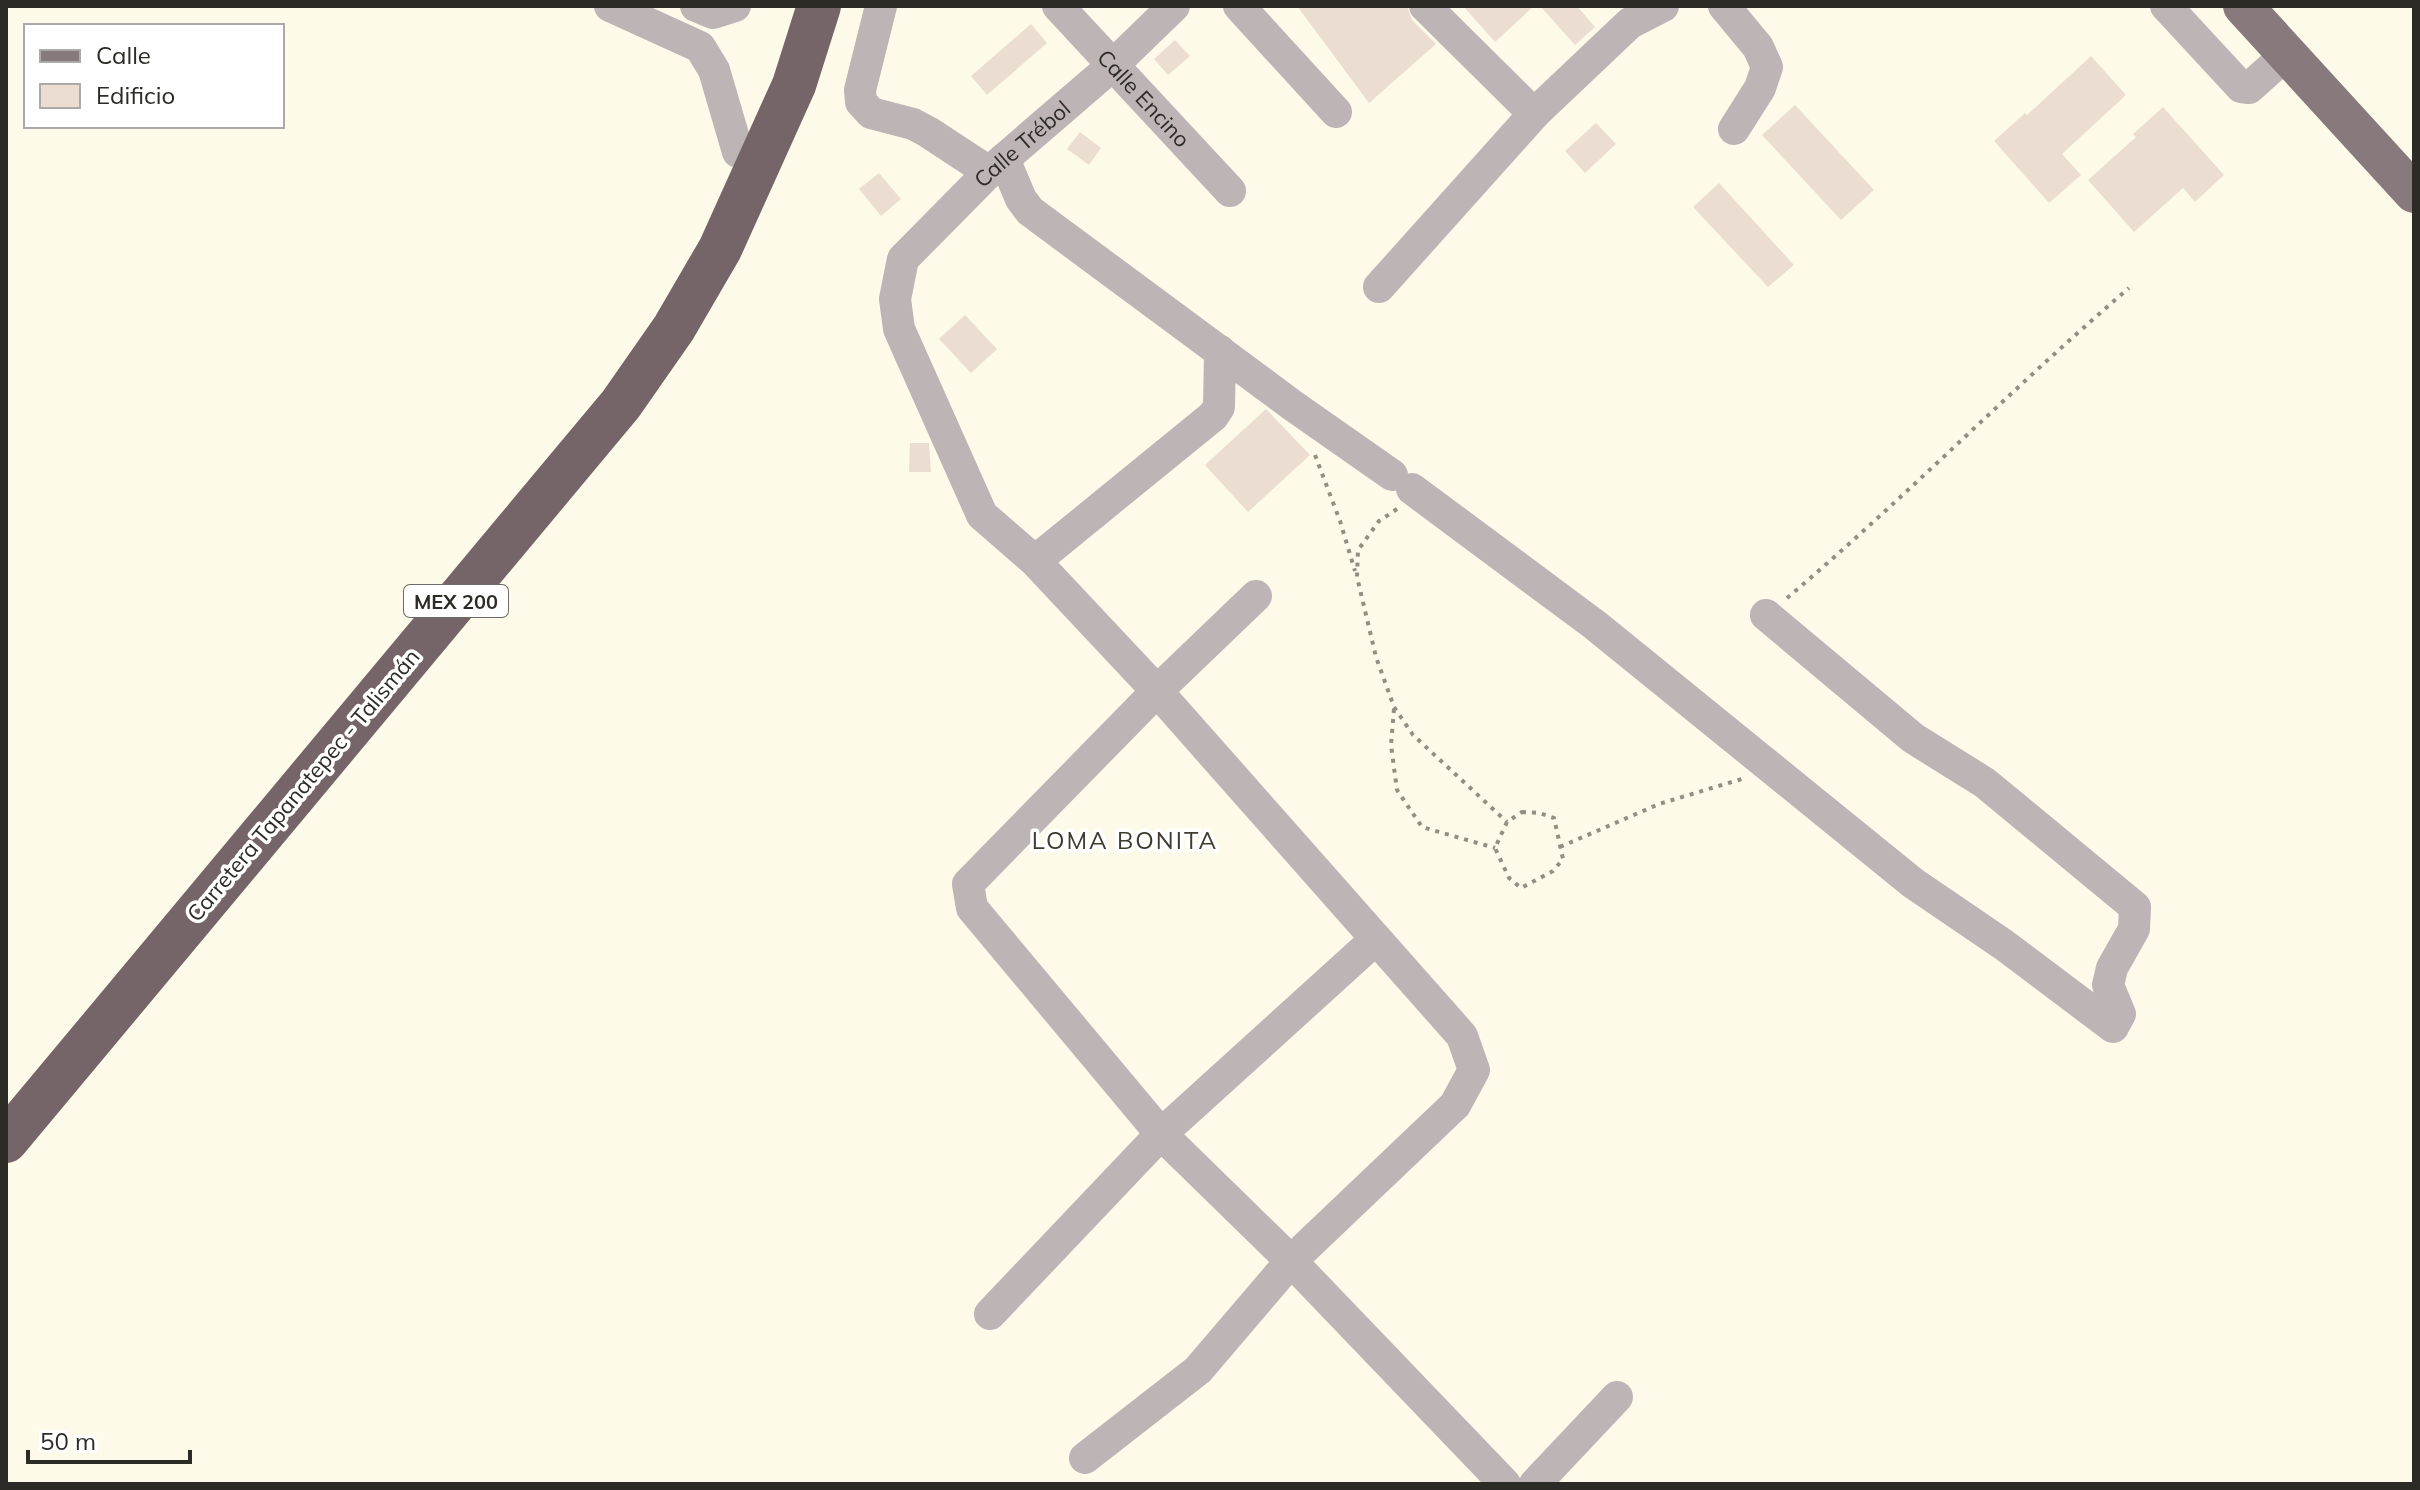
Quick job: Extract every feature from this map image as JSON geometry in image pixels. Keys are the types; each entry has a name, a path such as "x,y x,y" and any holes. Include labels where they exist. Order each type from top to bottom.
{"highway":[{"name":"Carretera Tapanatepec - Talismán","path":"6,1101 546,456 614,368 703,221 738,152 775,50 787,6"},
{"name":"Carretera Tapanatepec - Talismán","path":"6,1141 621,404 674,328 720,249 794,85 819,6"}],"main road":[{"path":"2243,6 2414,193"}],"street":[{"path":"610,6 700,47 714,70 738,152"},
{"path":"881,6 860,90 861,102 871,113 913,124 996,166 1030,211 1595,625 1913,883 2004,945 2113,1027 2120,1014 2108,985 2112,968 2134,929 2135,907 1985,783 1913,738 1766,615"},
{"name":"Calle Encino","path":"1058,6 1230,191"},
{"name":"Calle Trébol","path":"1035,561 982,515 899,329 895,299 903,259 996,166 1112,66 1174,6"},
{"path":"1239,6 1336,112"},
{"path":"1425,6 1534,114"},
{"path":"1379,287 1623,14 1663,6"},
{"path":"1726,6 1758,47 1767,67 1760,88 1734,129"},
{"path":"2166,6 2241,87 2249,88 2287,54"},
{"path":"700,47 714,8"},
{"path":"1085,1458 1198,1370 1291,1261 1455,1105 1474,1070 1462,1036 1157,691 1035,561 1213,416 1219,407 1220,351"},
{"path":"1256,596 1157,691 968,884 972,908 1161,1134 1291,1261 1505,1484"},
{"path":"990,1314 1161,1134 1376,939"},
{"path":"1535,1484 1617,1397"}],"path":[{"path":"1766,615 1859,537 1991,415 2049,356 2129,288"},
{"path":"1292,405 1335,508 1357,577 1376,657 1394,707 1413,735 1507,822"},
{"path":"1357,577 1358,550 1379,521 1403,506 1402,482"},
{"path":"1394,707 1391,745 1397,790 1422,827 1495,848 1509,878 1521,888 1553,871 1563,859 1554,818 1539,813 1522,812 1507,822 1495,848"},
{"path":"1560,847 1659,804 1775,769"}],"building":[{"path":"1297,6 1407,6 1412,20 1436,44 1369,103"},
{"path":"1463,6 1534,6 1495,42"},
{"path":"1540,6 1577,6 1595,27 1575,45"},
{"path":"1031,24 1047,43 987,95 971,76"},
{"path":"1175,40 1190,56 1168,75 1154,59"},
{"path":"2091,56 2126,95 2062,154 2081,175 2049,203 1994,141"},
{"path":"1795,105 1874,190 1841,220 1762,135"},
{"path":"2163,107 2224,175 2195,202 2183,188 2134,232 2088,180 2136,137 2133,134"},
{"path":"1596,123 1616,144 1585,173 1565,151"},
{"path":"1080,132 1101,148 1089,165 1067,149"},
{"path":"879,173 901,199 881,216 859,189"},
{"path":"1719,183 1794,265 1768,287 1693,207"},
{"path":"965,315 997,349 971,373 939,339"},
{"path":"1266,409 1310,455 1248,512 1205,465"},
{"path":"910,443 929,443 931,472 909,472"}],"district":[{"name":"LOMA BONITA","path":"1125,840"}]}
